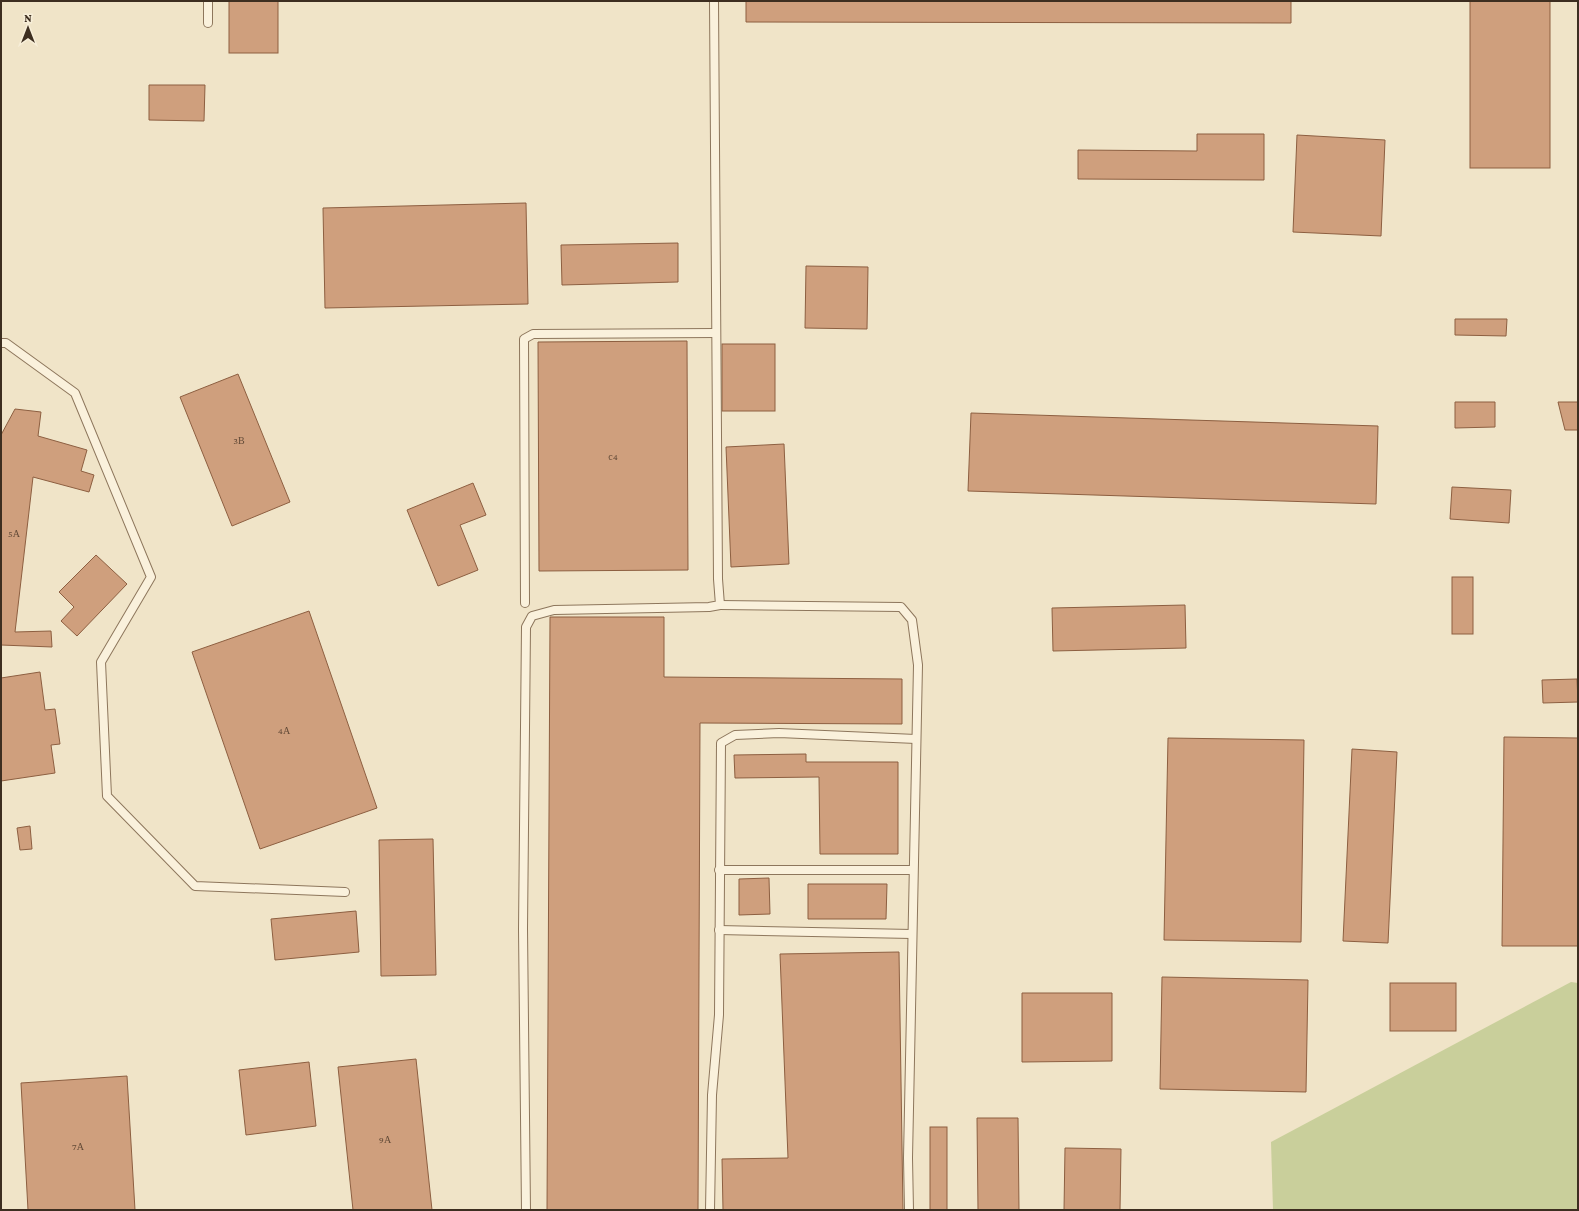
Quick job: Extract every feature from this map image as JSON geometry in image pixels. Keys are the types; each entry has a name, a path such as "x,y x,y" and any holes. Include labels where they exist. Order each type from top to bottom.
{"lane":[{"path":"208,1 208,23"},
{"path":"714,1 718,579 720,605"},
{"path":"525,604 524,339 533,334 716,333"},
{"path":"1,344 6,344 76,393 151,577 101,662 107,796 195,886 345,892"},
{"path":"526,1210 523,929 526,627 532,616 554,610 709,607 720,605 901,607 912,620 918,665 908,1151 909,1210"},
{"path":"710,1210 712,1095 719,1015 721,743 735,735 779,733 916,739"},
{"path":"719,870 913,870"},
{"path":"719,930 912,934"}],"green space":[{"path":"1571,982 1578,983 1578,1210 1273,1210 1271,1142"}],"building":[{"path":"229,1 278,1 278,53 229,53"},
{"path":"746,1 1291,1 1291,23 746,22"},
{"path":"1470,1 1550,1 1550,168 1470,168"},
{"path":"149,85 205,85 204,121 149,120"},
{"path":"1197,134 1264,134 1264,180 1078,179 1078,150 1197,151"},
{"path":"1297,135 1385,140 1381,236 1293,232"},
{"path":"526,203 528,304 325,308 323,208"},
{"path":"678,243 678,282 562,285 561,245"},
{"path":"806,266 868,267 867,329 805,328"},
{"path":"1455,319 1507,319 1506,336 1455,335"},
{"path":"687,341 688,570 539,571 538,342"},
{"path":"722,344 775,344 775,411 722,411"},
{"path":"238,374 290,502 232,526 180,397"},
{"path":"1455,402 1495,402 1495,427 1455,428"},
{"path":"1558,402 1578,402 1578,430 1565,430"},
{"path":"15,409 41,412 38,436 87,450 81,471 94,475 89,492 33,477 15,632 51,631 52,647 1,645 1,435"},
{"path":"971,413 1378,426 1376,504 968,491"},
{"path":"784,444 789,564 731,567 726,447"},
{"path":"473,483 486,515 460,525 478,570 438,586 407,510"},
{"path":"1452,487 1511,490 1509,523 1450,519"},
{"path":"96,555 127,584 77,636 61,621 74,607 59,592"},
{"path":"1452,577 1473,577 1473,634 1452,634"},
{"path":"1185,605 1186,648 1053,651 1052,608"},
{"path":"309,611 377,808 260,849 192,652"},
{"path":"550,617 664,617 664,677 902,679 902,724 700,723 698,1210 547,1210"},
{"path":"40,672 45,710 55,709 60,744 51,745 55,773 1,781 1,678"},
{"path":"1577,679 1578,702 1543,703 1542,680"},
{"path":"1504,737 1578,738 1578,946 1502,946"},
{"path":"1168,738 1304,740 1301,942 1164,940"},
{"path":"1352,749 1397,752 1388,943 1343,941"},
{"path":"806,754 806,762 898,762 898,854 820,854 819,777 735,778 734,755"},
{"path":"30,826 32,849 20,850 17,828"},
{"path":"433,839 436,975 381,976 379,840"},
{"path":"769,878 770,914 739,915 739,879"},
{"path":"808,884 887,884 886,919 808,919"},
{"path":"356,911 359,952 275,960 271,919"},
{"path":"899,952 903,1210 723,1210 722,1159 788,1158 780,954"},
{"path":"1162,977 1308,980 1306,1092 1160,1089"},
{"path":"1390,983 1456,983 1456,1031 1390,1031"},
{"path":"1022,993 1112,993 1112,1061 1022,1062"},
{"path":"416,1059 432,1210 353,1210 338,1067"},
{"path":"309,1062 316,1126 246,1135 239,1070"},
{"path":"127,1076 135,1210 28,1210 21,1083"},
{"path":"977,1118 1018,1118 1019,1210 978,1210"},
{"path":"930,1127 947,1127 947,1210 930,1210"},
{"path":"1065,1148 1121,1149 1120,1210 1064,1210"}]}
